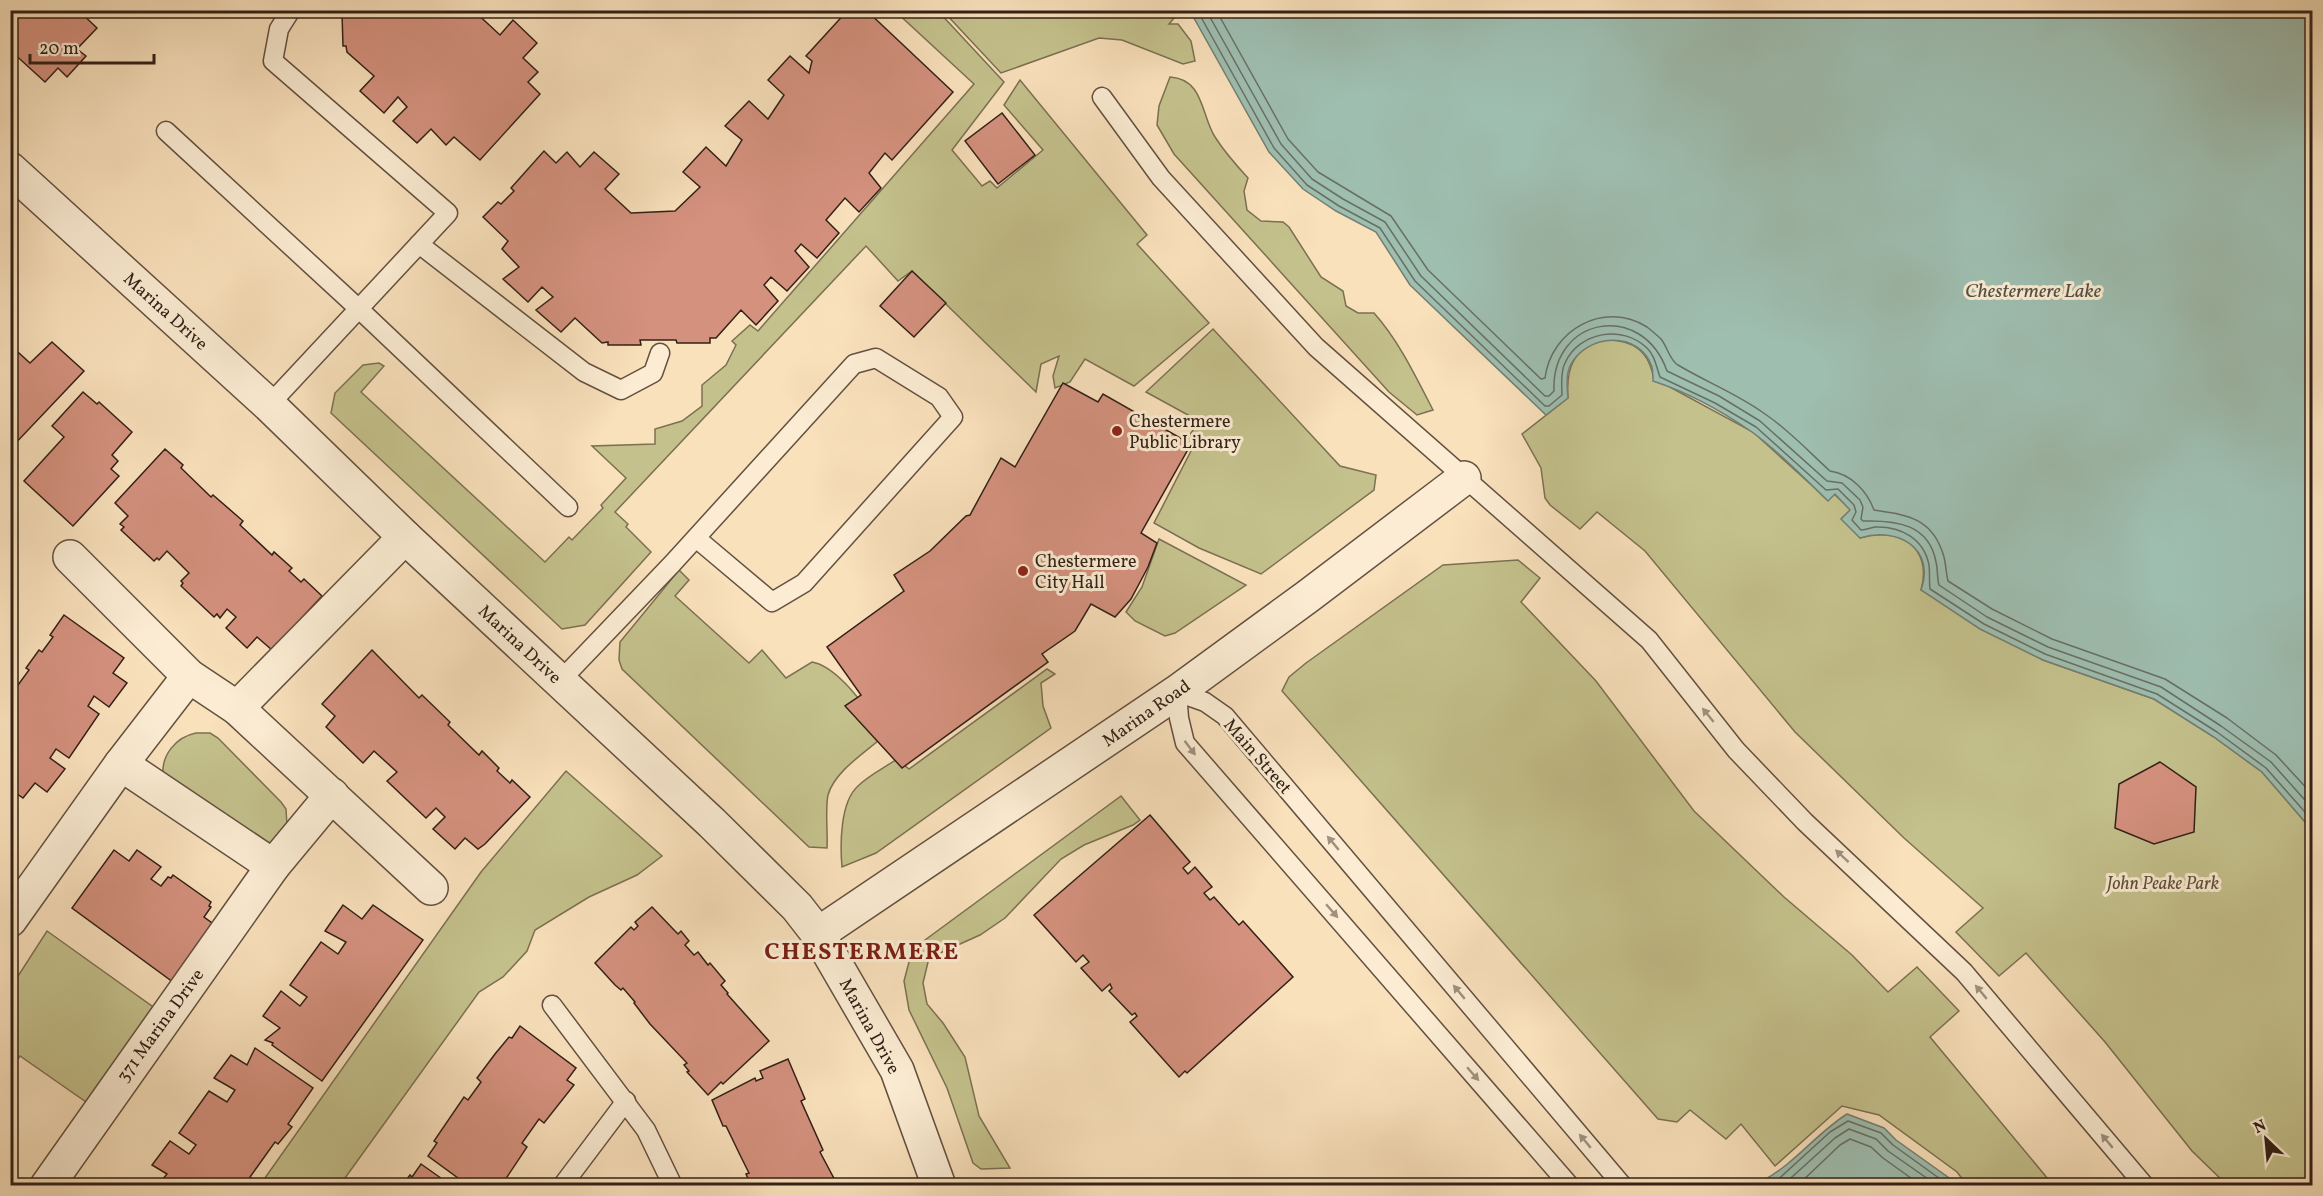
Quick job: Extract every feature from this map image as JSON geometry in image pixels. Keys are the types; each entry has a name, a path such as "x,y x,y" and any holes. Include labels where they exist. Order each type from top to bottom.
{"street":[{"name":"Marina Drive","path":"10,169 269,405 405,537 712,823 797,907 818,934 897,1070 939,1185"},
{"name":"Marina Road","path":"818,934 1177,692 1464,478"},
{"path":"237,708 405,537"},
{"path":"70,557 189,676 237,708 431,888"},
{"path":"10,920 121,764 189,676"},
{"path":"121,764 273,866"},
{"name":"371 Marina Drive","path":"47,1185 273,866 332,795"}],"lane":[{"path":"269,405 448,213 273,60 279,29 291,10"},
{"path":"1102,97 1161,178 1316,347 1649,640 1736,750 1805,822 1964,972 2145,1185"},
{"path":"166,131 359,309 568,507"},
{"path":"419,244 584,372 621,390 653,373 660,353"},
{"path":"560,681 696,538 854,364 876,358 939,397 953,417 804,583 772,602 696,538"},
{"path":"1177,692 1179,718 1185,743 1570,1185"},
{"name":"Main Street","path":"1177,692 1205,702 1224,716 1623,1185"},
{"path":"552,1005 646,1130 673,1185"},
{"path":"562,1185 626,1101"}],"green space":[{"path":"895,11 938,11 1004,82 952,150 982,186 990,181 997,188 1043,150 1004,105 1020,80 1147,235 1137,244 1209,323 1134,386 1085,359 1070,382 1055,388 1053,376 1059,356 1041,364 1036,392 912,271 898,281 866,246 615,512 628,524 626,527 651,552 585,625 562,629 331,413 335,393 363,365 379,363 384,366 361,392 545,562 569,537 572,540 603,508 601,505 626,478 592,446 655,444 655,429 682,421 702,406 702,385 726,365 736,345 732,341 750,325 758,331 974,84"},
{"path":"943,11 1180,11 1169,24 1178,24 1191,41 1195,61 1183,64 1122,40 1099,38 1001,73"},
{"path":"1170,77 1181,79 1195,91 1215,137 1248,178 1244,191 1247,210 1261,221 1283,222 1289,227 1321,277 1343,291 1346,306 1358,313 1374,313 1399,347 1433,410 1417,415 1389,392 1174,154 1157,125 1159,106"},
{"path":"1213,329 1340,466 1376,475 1374,490 1261,574 1199,548 1154,523 1193,447 1185,442 1199,421 1146,392"},
{"name":"John Peake Park","path":"1604,340 1623,342 1638,349 1649,362 1654,381 1668,386 1753,432 1828,500 1834,494 1851,510 1842,518 1860,538 1888,535 1910,543 1922,562 1921,590 2043,660 2154,699 2214,737 2262,772 2312,830 2312,1185 2227,1185 2192,1151 2105,1042 2026,953 1999,976 1956,932 1983,908 1904,838 1795,732 1645,551 1597,512 1580,529 1550,505 1545,498 1541,468 1522,434 1568,398 1570,369 1578,354 1593,343"},
{"path":"1159,539 1246,585 1175,633 1165,636 1135,621 1126,612 1142,587"},
{"path":"1518,560 1540,578 1521,602 1596,681 1694,811 1784,897 1852,955 1888,992 1917,967 1959,1011 1930,1037 2053,1185 1967,1185 1957,1172 1879,1115 1842,1106 1775,1166 1741,1124 1726,1139 1690,1110 1677,1122 1658,1119 1282,691 1289,677 1306,663 1443,565"},
{"path":"679,570 689,580 675,596 749,663 762,650 786,678 812,662 822,666 843,681 886,734 845,769 832,786 827,801 827,848 809,847 622,669 619,660 620,642"},
{"path":"1047,669 1055,674 1041,683 1043,706 1051,728 876,853 842,867 841,836 844,813 852,793 858,786 897,759 909,769"},
{"path":"196,733 210,733 218,738 286,809 287,826 268,849 163,776 164,761 171,748 182,738"},
{"path":"566,771 662,856 637,875 589,897 535,930 527,951 503,977 479,992 340,1185 260,1185 481,872"},
{"path":"1121,796 1140,820 1084,845 1061,859 1005,918 980,935 940,953 928,962 923,983 927,1004 943,1023 965,1057 979,1116 1010,1168 981,1169 973,1163 947,1088 909,1010 904,981 910,958 925,940"},
{"path":"47,931 156,1009 89,1104 20,1056 11,1069 11,987"}],"water":[{"name":"Chestermere Lake","path":"1190,11 2312,11 2312,830 2262,772 2214,737 2154,699 2043,660 1980,629 1921,590 1924,575 1923,562 1918,552 1910,544 1900,538 1887,535 1860,538 1841,519 1850,510 1835,494 1828,501 1752,432 1704,403 1653,381 1652,367 1646,355 1636,347 1612,340 1588,347 1570,366 1567,377 1568,398 1546,415 1410,285 1376,232 1336,211 1303,189 1269,152"},
{"path":"1847,1114 1884,1128 1896,1140 1959,1185 1766,1185 1764,1180 1786,1165"}],"building":[{"path":"11,10 78,10 97,28 77,49 86,56 67,77 58,68 45,82 10,50"},
{"path":"345,10 473,10 500,35 513,20 537,43 523,58 538,72 528,82 540,94 480,160 454,137 446,145 431,129 417,143 393,121 407,107 398,97 384,113 360,91 374,76 347,52 346,46 343,46 342,13"},
{"path":"848,10 866,10 953,92 892,160 885,153 869,173 881,188 859,212 845,198 826,220 839,233 817,258 801,244 795,251 809,267 787,291 771,277 764,285 778,301 756,325 741,310 716,338 710,338 710,343 640,340 641,345 608,345 608,342 602,343 575,318 561,332 536,310 553,297 542,287 528,302 503,279 519,267 502,249 508,241 483,217 498,202 501,204 514,191 511,188 544,151 556,163 567,152 580,167 594,152 619,174 605,189 631,213 675,211 700,187 683,172 706,147 726,166 742,140 725,126 749,101 768,119 784,95 768,80 790,56 809,73 812,61 806,56"},
{"path":"1002,113 1035,155 998,184 965,141"},
{"path":"912,271 946,303 914,337 880,306"},
{"path":"52,342 84,371 11,448 10,345 30,363"},
{"name":"Chestermere City Hall","path":"1063,383 1098,402 1103,394 1191,444 1141,533 1157,543 1148,567 1131,599 1115,617 1091,604 1075,631 1042,654 1048,662 902,768 845,706 861,695 827,647 904,591 894,575 930,551 966,516 970,515 1001,458 1015,467"},
{"path":"83,392 97,404 99,402 132,432 112,455 118,461 111,469 119,476 73,526 24,481 64,437 52,426"},
{"path":"165,449 183,465 181,468 211,497 213,495 243,521 240,525 272,555 274,552 292,568 289,571 301,582 304,579 322,596 272,650 257,637 247,648 226,628 236,617 227,609 220,618 217,614 214,617 181,586 183,583 181,581 189,573 167,551 159,560 157,558 154,561 121,530 124,527 120,524 128,516 115,503"},
{"path":"64,615 124,658 113,673 127,683 109,707 94,696 88,706 99,714 69,758 56,749 50,758 65,769 47,792 35,783 23,798 10,789 10,696 29,670 26,668 39,650 42,652 53,637 50,635"},
{"path":"372,650 419,698 422,695 450,722 448,725 479,755 482,751 499,768 497,771 510,783 512,780 530,797 478,849 465,838 455,849 433,829 445,817 436,808 426,818 387,781 397,772 374,751 363,763 326,727 335,716 322,704"},
{"path":"2160,762 2196,787 2194,832 2154,844 2115,828 2119,784"},
{"path":"1150,815 1190,862 1183,868 1188,874 1195,867 1212,887 1204,893 1210,900 1214,897 1239,925 1243,921 1293,977 1187,1073 1185,1071 1179,1077 1130,1022 1137,1016 1135,1013 1132,1015 1109,991 1112,988 1110,984 1102,991 1081,968 1089,962 1083,955 1076,962 1034,915"},
{"path":"114,850 129,861 137,850 161,867 151,879 161,886 168,877 171,878 173,875 211,902 209,906 211,907 204,917 219,928 177,985 72,908"},
{"path":"343,905 362,919 373,905 423,940 322,1081 272,1045 273,1043 265,1040 280,1028 263,1016 281,991 300,1006 307,997 290,985 321,942 338,954 346,942 325,931"},
{"path":"652,907 678,934 681,931 689,941 685,945 694,955 698,952 708,965 710,963 725,981 721,985 727,994 769,1041 708,1095 687,1072 689,1071 684,1065 687,1063 650,1024 635,1002 595,963 631,927 634,930 638,926 635,922"},
{"path":"520,1026 576,1068 567,1080 574,1085 544,1123 539,1119 522,1143 527,1147 501,1186 494,1183 492,1186 469,1186 428,1156 437,1143 434,1141 464,1097 468,1100 481,1082 477,1078"},
{"path":"255,1048 313,1088 288,1124 292,1127 278,1144 275,1142 250,1177 253,1179 249,1186 157,1186 167,1174 152,1165 170,1141 189,1154 196,1145 179,1133 209,1091 227,1102 235,1090 214,1078 231,1055 247,1065"},
{"path":"788,1059 805,1099 801,1101 823,1150 820,1152 838,1186 751,1186 746,1174 749,1173 726,1126 723,1126 712,1100 755,1078 756,1081 763,1078 760,1071"},
{"path":"421,1164 452,1186 402,1186"}],"place":[{"name":"Chestermere Public Library","path":"1117,431"},
{"name":"Chestermere City Hall","path":"1023,571"}],"district":[{"name":"CHESTERMERE","path":"862,951"}]}
